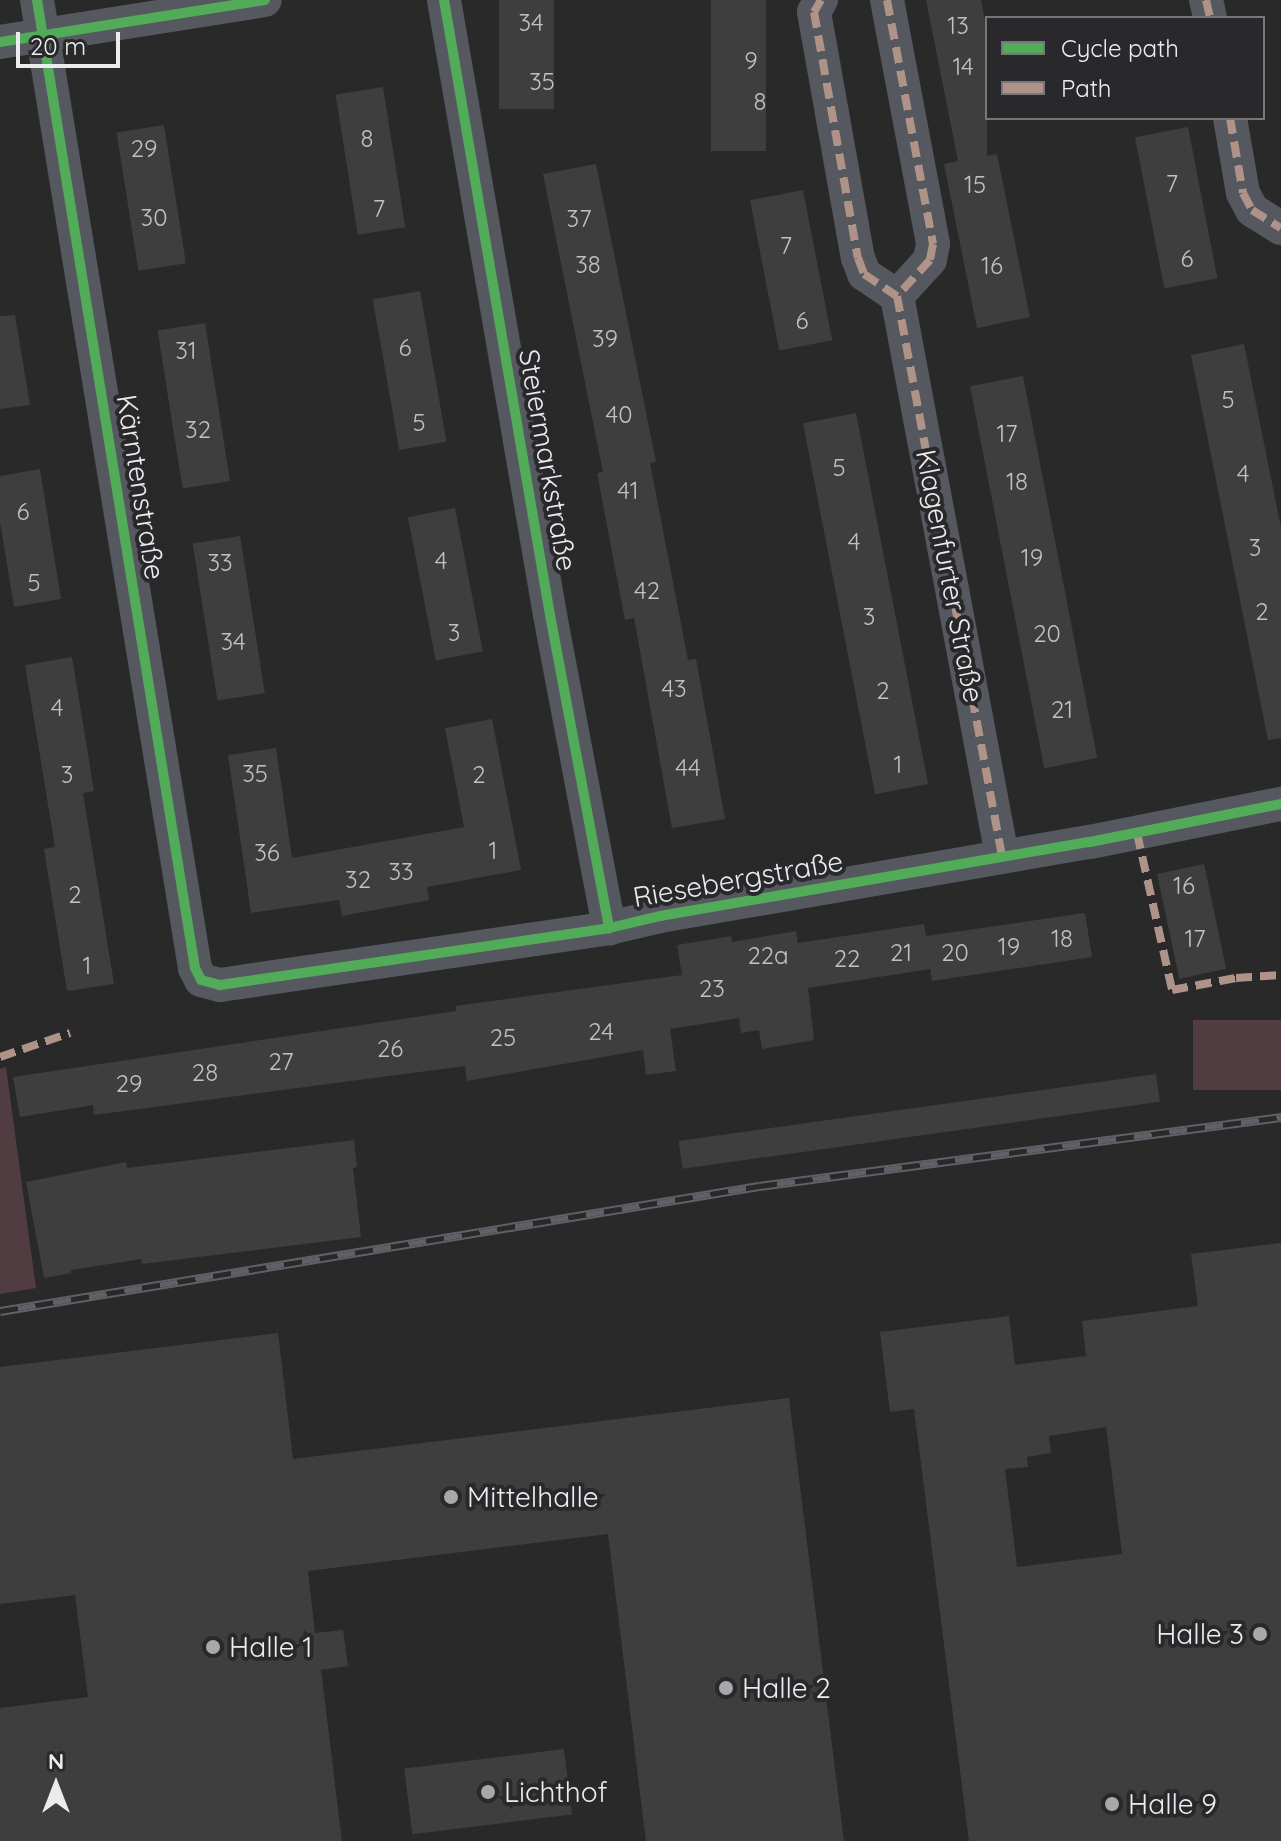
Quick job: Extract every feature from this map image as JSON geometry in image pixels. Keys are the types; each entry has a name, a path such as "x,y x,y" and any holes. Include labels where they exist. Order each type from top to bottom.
{"street":[{"name":"Kärntenstraße","path":"37,0 195,968 201,980"},
{"path":"0,42 265,0"},
{"name":"Steiermarkstraße","path":"444,0 552,631 609,928"},
{"path":"821,0 814,12 858,258 864,274 897,296 930,260 933,244 887,0"},
{"path":"1230,120 1243,193 1252,210 1281,228"},
{"name":"Klagenfurter Straße","path":"897,296 1002,856"},
{"name":"Riesebergstraße","path":"201,980 220,985 609,928 676,913 1281,804"}],"shaded area":[{"path":"1193,1020 1281,1020 1281,1090 1193,1090"},
{"path":"6,1067 36,1288 0,1294 0,1069"}],"building":[{"path":"499,0 554,0 554,109 499,109"},
{"path":"711,0 766,0 766,151 711,151"},
{"path":"926,0 981,0 985,21 987,156 997,154 1030,317 977,328 944,164 958,161"},
{"path":"383,87 405,227 358,235 336,95"},
{"path":"164,125 186,263 138,271 117,133"},
{"path":"1188,127 1217,278 1164,288 1135,137"},
{"path":"596,164 656,462 650,463 688,660 696,659 725,819 672,828 634,618 625,620 597,473 603,472 543,174"},
{"path":"803,190 832,340 779,350 750,200"},
{"path":"420,291 447,442 399,450 373,299"},
{"path":"15,315 30,405 0,409 0,316"},
{"path":"205,323 230,481 183,489 158,331"},
{"path":"1244,344 1281,528 1281,738 1268,740 1191,355"},
{"path":"1023,376 1097,758 1044,768 970,386"},
{"path":"856,413 928,784 875,794 803,423"},
{"path":"40,469 61,599 14,607 0,522 0,476"},
{"path":"455,508 483,651 436,660 408,517"},
{"path":"240,536 265,693 217,701 193,544"},
{"path":"72,657 94,791 83,793 114,984 67,991 44,849 55,847 25,665"},
{"path":"492,719 521,870 427,887 429,900 342,916 339,900 251,913 228,755 276,748 292,858 464,827 445,728"},
{"path":"1204,864 1226,969 1179,979 1157,874"},
{"path":"1085,913 1092,957 932,981 930,969 808,988 814,1040 762,1049 759,1030 741,1033 739,1018 670,1029 676,1071 646,1075 643,1050 467,1081 465,1066 94,1115 93,1105 20,1117 13,1077 456,1011 456,1006 682,975 677,945 731,936 732,942 796,931 798,943 924,924 926,936"},
{"path":"1156,1074 1160,1102 683,1169 679,1141"},
{"path":"354,1140 357,1167 353,1168 361,1237 142,1264 141,1259 71,1270 71,1273 44,1278 26,1182 126,1162 127,1168"},
{"path":"1281,1243 1281,1841 969,1841 914,1409 890,1412 880,1332 1009,1316 1015,1365 1086,1356 1082,1321 1198,1306 1191,1254","holes":["1106,1427 1122,1554 1017,1567 1005,1469 1028,1467 1027,1457 1051,1453 1049,1436"]},
{"path":"278,1333 293,1459 789,1398 844,1841 646,1841 608,1534 308,1571 315,1633 343,1630 348,1666 321,1670 342,1841 0,1841 0,1708 88,1697 75,1595 0,1604 0,1367"},
{"name":"Lichthof","path":"564,1749 572,1815 412,1834 404,1769"}],"railway":[{"path":"0,1311 759,1186 1281,1117"}],"marked path":[{"path":"821,0 814,12 858,258 864,274 897,296"},
{"path":"887,0 933,244 930,260 897,296"},
{"path":"1206,0 1210,16"},
{"path":"1230,120 1243,193 1252,210 1281,228"},
{"path":"897,296 1002,856"},
{"path":"1137,833 1172,990 1236,978 1281,975"},
{"path":"0,1057 70,1033"}],"cycle path":[{"path":"37,0 195,968 201,980 220,985 609,928 660,916 1090,842 1281,804"},
{"path":"0,42 265,0"},
{"path":"444,0 550,615 609,928"}],"place":[{"name":"Mittelhalle","path":"451,1497"},
{"name":"Halle 3","path":"1260,1634"},
{"name":"Halle 1","path":"213,1647"},
{"name":"Halle 2","path":"726,1688"},
{"name":"Lichthof","path":"488,1792"},
{"name":"Halle 9","path":"1112,1804"}]}
